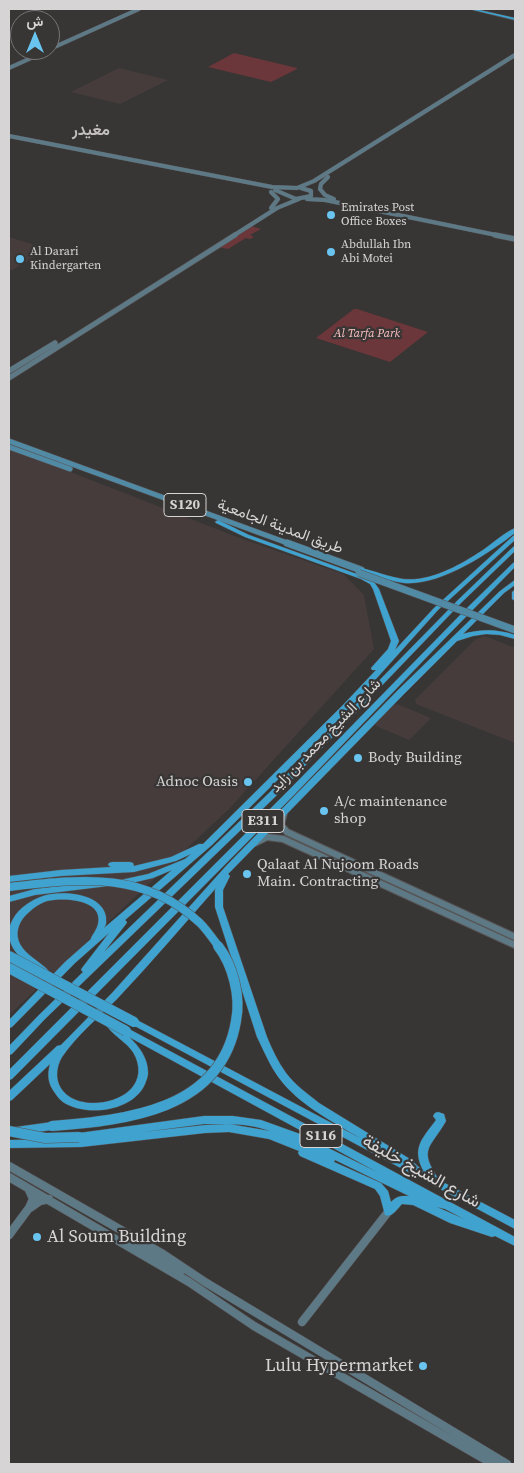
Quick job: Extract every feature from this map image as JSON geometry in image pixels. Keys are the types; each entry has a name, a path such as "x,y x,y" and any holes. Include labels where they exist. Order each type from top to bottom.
{"highway":[{"path":"472,9 515,18"},
{"path":"482,9 502,15"},
{"path":"218,522 247,536 363,578 374,586 394,634 394,644 329,723"},
{"path":"360,571 403,580 426,579 462,565 515,530"},
{"path":"68,964 209,843 329,723 436,609 515,537"},
{"name":"شارع الشيخ محمد بن زايد","path":"9,1052 76,983 274,794 460,600 515,548"},
{"name":"شارع الشيخ محمد بن زايد","path":"9,1076 332,751 472,605 515,564"},
{"path":"9,1097 75,1036 115,995 250,846 502,592 515,576"},
{"path":"502,592 515,582"},
{"path":"515,592 515,599"},
{"path":"453,641 472,633 484,632 501,633 515,637"},
{"path":"332,751 351,739 385,710"},
{"path":"9,879 60,873 123,870 154,864 183,855 209,843"},
{"path":"9,899 46,890 138,879 168,870 194,856"},
{"path":"112,865 154,864"},
{"path":"229,868 219,890 219,907 262,1037 274,1062 289,1082 309,1101 407,1162 421,1176"},
{"path":"9,887 70,880 98,880 125,884 159,894 187,912 209,934 229,966 238,994 240,1010 239,1025 230,1048 210,1076 191,1092 167,1106 118,1120 9,1132"},
{"path":"9,1025 98,934 102,922 99,910 96,906 77,896 48,897 31,904 18,916 14,923 13,938 19,951 50,978"},
{"path":"76,983 104,944 143,901"},
{"name":"S116","path":"9,956 50,978"},
{"path":"9,968 103,1018 123,1033 142,1059 144,1066 142,1080 135,1092 122,1101 97,1108 73,1103 61,1095 54,1084 53,1069 55,1062 75,1036"},
{"name":"شارع الشيخ خليفة","path":"50,978 515,1225"},
{"name":"شارع الشيخ خليفة","path":"123,1033 449,1205 515,1242"},
{"path":"438,1116 442,1120 424,1146 422,1154 425,1168 439,1186"},
{"path":"9,1132 45,1138 79,1137 204,1120 247,1121 285,1132 427,1200 449,1205"},
{"path":"9,1144 81,1143 221,1128 253,1130 347,1165 358,1167"},
{"path":"180,1132 238,1133 282,1144 378,1186 385,1194 388,1212"},
{"path":"388,1212 397,1202 403,1199 410,1200 463,1223 501,1234"}],"main road":[{"path":"60,44 134,9"},
{"path":"60,45 139,9"},
{"path":"508,53 514,56"},
{"path":"504,56 514,56"},
{"path":"9,378 278,208 311,196 314,186 325,176 514,56"},
{"path":"30,141 258,186 296,188 325,176 464,91 514,56"},
{"path":"9,67 23,60"},
{"path":"9,67 25,60"},
{"path":"464,91 468,86 466,86"},
{"path":"414,122 412,122 417,116"},
{"path":"9,137 258,186 301,199 335,201 416,216 515,238"},
{"path":"147,165 161,166"},
{"path":"258,186 294,184 325,176"},
{"path":"325,176 320,189 325,195 335,201"},
{"path":"258,186 277,196 277,201 272,208"},
{"path":"296,188 335,201 515,238"},
{"path":"9,371 272,208 280,202 289,189"},
{"path":"278,208 302,202 335,201"},
{"path":"403,216 416,216"},
{"path":"457,227 474,228"},
{"path":"215,247 222,241 219,240"},
{"path":"78,334 77,332 88,323"},
{"name":"طريق المدينة الجامعية","path":"9,441 515,630"},
{"name":"طريق المدينة الجامعية","path":"9,447 515,625"},
{"path":"285,811 281,822 285,831 515,937"},
{"path":"250,846 264,838 275,837 309,850 515,945"},
{"path":"309,850 313,848 334,855"},
{"path":"9,1166 157,1250 188,1271 508,1464"},
{"path":"9,1177 189,1282 254,1326 493,1464"},
{"path":"9,1235 33,1200 29,1189"},
{"path":"29,1208 40,1201 49,1199"},
{"path":"302,1322 388,1212"},
{"path":"120,1241 128,1240 179,1269 188,1271"}],"shaded area":[{"path":"119,68 168,80 120,104 71,92"},
{"name":"Al Darari Kindergarten","path":"9,237 48,249 12,270 9,269"},
{"path":"9,448 237,537 343,574 364,595 374,649 229,809 9,1015"},
{"path":"485,636 515,648 515,743 416,704 415,700 476,639"},
{"path":"397,704 431,718 409,740 375,724 393,705"}],"green space":[{"path":"234,53 297,69 271,82 208,67"},
{"path":"251,226 261,229 250,235 254,237 246,238 228,249 219,247"},
{"name":"Al Tarfa Park","path":"354,309 428,332 390,362 316,338"}],"place":[{"name":"Emirates Post Office Boxes","path":"331,215"},
{"name":"Abdullah Ibn Abi Motei","path":"331,252"},
{"name":"Al Darari Kindergarten","path":"20,259"},
{"name":"Body Building","path":"358,758"},
{"name":"Adnoc Oasis","path":"248,782"},
{"name":"A/c maintenance shop","path":"324,811"},
{"name":"Qalaat Al Nujoom Roads Main. Contracting","path":"247,874"},
{"name":"Al Soum Building","path":"37,1237"},
{"name":"Lulu Hypermarket","path":"423,1366"}],"district":[{"name":"مغيدر","path":"91,131"}]}
